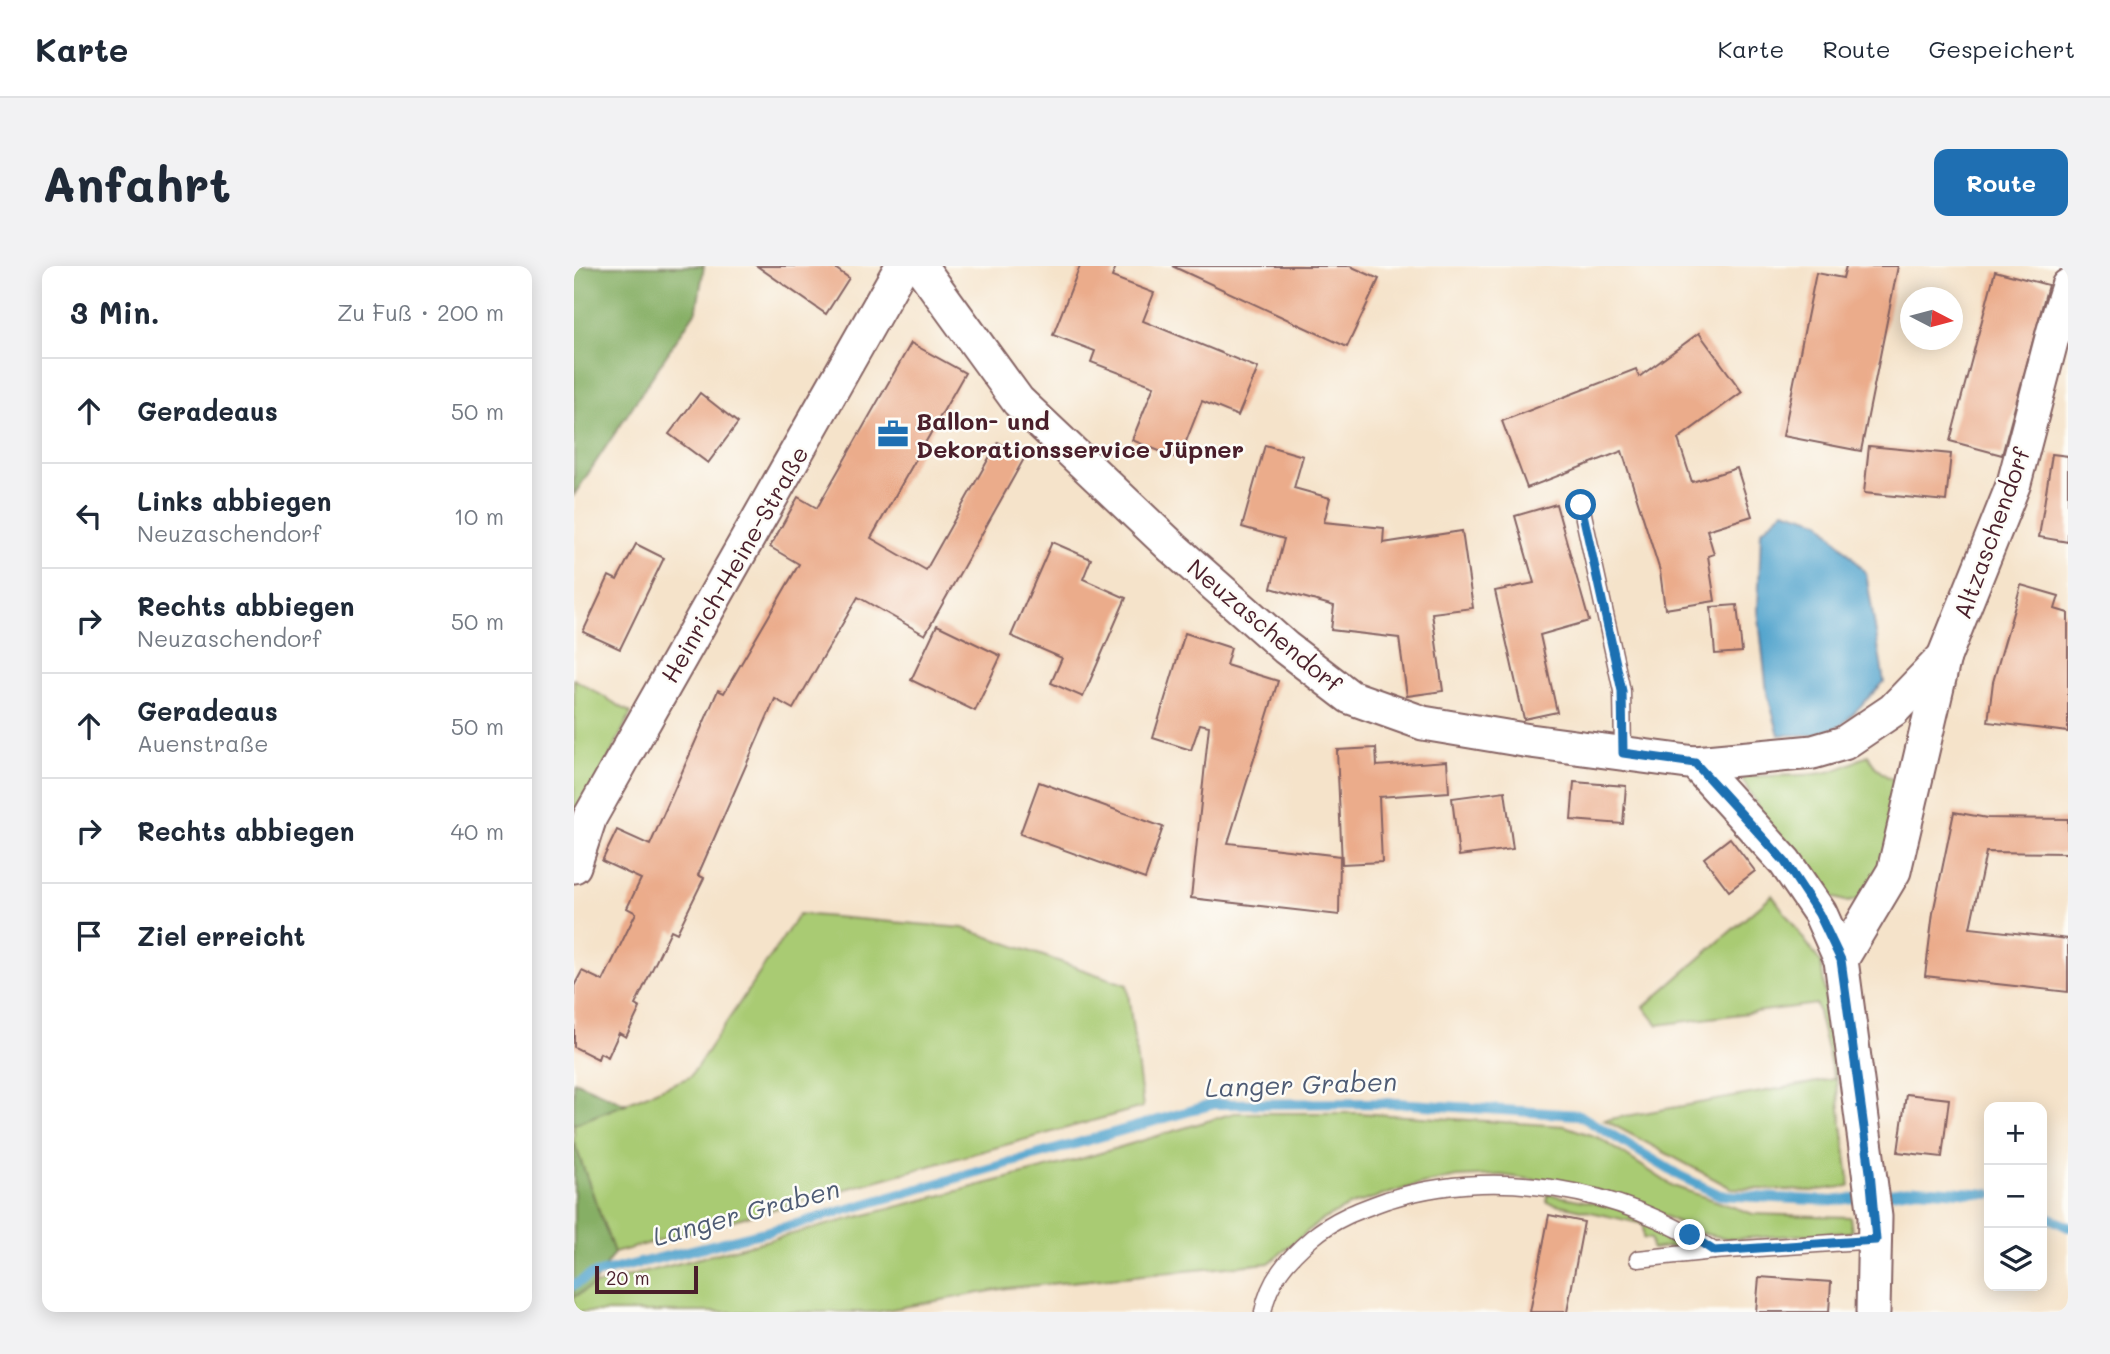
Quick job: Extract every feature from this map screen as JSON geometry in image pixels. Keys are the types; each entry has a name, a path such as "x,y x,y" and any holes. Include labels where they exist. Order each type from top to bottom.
{"street":[{"name":"Heinrich-Heine-Straße","path":"574,866 590,817 902,266"},
{"name":"Neuzaschendorf","path":"920,266 1018,401 1203,575 1286,648 1350,697 1423,723 1530,741 1695,763"},
{"name":"Altzaschendorf","path":"1841,960 1894,871 1944,657 2014,483 2068,286"},
{"name":"Altzaschendorf","path":"1695,763 1813,752 1844,743 1893,710 1944,657"},
{"path":"1695,763 1785,862 1819,914 1841,960 1875,1228 1872,1312"}],"lane":[{"path":"1581,505 1622,691 1623,753"},
{"path":"1263,1312 1266,1295 1277,1273 1295,1252 1326,1226 1356,1211 1416,1191 1457,1184 1500,1183 1587,1195 1650,1214 1714,1251"},
{"path":"1637,1259 1875,1228"}],"green space":[{"path":"574,266 704,266 697,309 574,495"},
{"path":"574,679 631,713 574,829"},
{"path":"1868,755 1874,765 1890,779 1901,784 1895,835 1868,897 1848,902 1832,897 1808,873 1768,825 1741,777 1828,772"},
{"path":"1772,895 1821,963 1850,1186 1811,1191 1731,1188 1604,1120 1834,1079 1816,1004 1658,1025 1644,1007"},
{"path":"799,914 963,928 1127,985 1143,1107 614,1253 574,1142 574,1124 690,1077"},
{"path":"574,1081 626,1104 574,1124"},
{"path":"1234,1113 1358,1113 1565,1126 1599,1138 1673,1186 1753,1214 1850,1217 1852,1232 1731,1239 1700,1233 1650,1209 1590,1188 1501,1175 1457,1177 1413,1186 1351,1205 1320,1221 1269,1263 1007,1288 876,1312 574,1312 574,1297 592,1286 1077,1160"},
{"path":"574,1142 614,1253 592,1286 574,1297"},
{"path":"1548,1194 1619,1208 1694,1244 1652,1249 1651,1239 1643,1238 1643,1224 1547,1202"}],"water":[{"path":"1784,510 1820,521 1866,573 1884,682 1842,725 1816,735 1779,735 1767,693 1758,610 1761,531"}],"building":[{"path":"757,266 832,266 849,278 826,314"},
{"path":"1080,266 1116,266 1112,277 1154,293 1143,321 1258,368 1238,416 1202,401 1179,459 1132,440 1154,386 1091,362 1095,351 1053,335"},
{"path":"1172,266 1350,266 1379,279 1347,347"},
{"path":"1846,266 1898,266 1861,451 1783,436 1816,273 1843,278"},
{"path":"1995,271 2048,285 2002,455 1950,441"},
{"path":"1699,333 1742,392 1678,439 1692,482 1737,468 1752,516 1707,530 1714,554 1708,556 1715,601 1665,609 1660,571 1622,451 1527,488 1502,421 1636,369 1639,377"},
{"path":"911,343 965,373 871,538 926,570 998,442 1025,457 925,635 858,597 793,709 775,699 698,875 704,878 677,933 671,930 635,1005 640,1008 626,1037 619,1033 608,1057 600,1053 598,1059 574,1047 574,986 582,971 603,981 636,913 627,908 641,879 602,861 617,830 650,845 718,690 724,693 799,564 770,547 798,497 817,508"},
{"path":"700,393 738,423 708,463 669,434"},
{"path":"1265,445 1303,456 1294,488 1330,498 1324,522 1384,528 1383,543 1462,531 1473,608 1432,613 1443,691 1407,696 1399,638 1331,630 1334,606 1271,588 1284,539 1242,527"},
{"path":"1869,446 1951,454 1946,501 1864,493"},
{"path":"2052,454 2068,456 2068,542 2039,537"},
{"path":"1556,504 1589,621 1540,635 1557,712 1524,719 1495,591 1534,583 1515,516"},
{"path":"1052,542 1091,559 1083,579 1126,598 1083,697 1051,683 1062,658 1011,636"},
{"path":"636,544 664,558 620,649 583,632 609,576 617,580"},
{"path":"2021,585 2059,596 2055,609 2068,613 2068,732 1988,722 1993,682"},
{"path":"1737,605 1742,652 1715,654 1711,607"},
{"path":"937,625 1001,656 975,711 911,680"},
{"path":"1185,633 1231,648 1226,665 1278,681 1228,843 1340,856 1339,915 1191,898 1209,726 1200,724 1191,750 1153,738"},
{"path":"1376,748 1377,766 1447,761 1449,792 1379,797 1382,862 1342,864 1337,750"},
{"path":"1039,782 1163,827 1145,879 1020,834"},
{"path":"1574,782 1626,786 1623,824 1571,820"},
{"path":"1505,791 1513,849 1459,856 1452,798"},
{"path":"1954,812 1987,818 2068,819 2068,853 1986,852 1970,928 2068,939 2068,992 1925,976 1933,913"},
{"path":"1730,838 1755,871 1729,891 1704,858"},
{"path":"1906,1094 1949,1099 1942,1157 1898,1152"},
{"path":"1549,1215 1584,1222 1567,1312 1530,1312"},
{"path":"1759,1277 1831,1282 1829,1312 1756,1312"}],"waterway":[{"name":"Langer Graben","path":"574,1285 591,1275 793,1225 1214,1104 1395,1103 1579,1115 1680,1176 1720,1195 1833,1201 1918,1189 1984,1194"},
{"name":"Langer Graben","path":"2047,1216 2068,1227"}],"place":[{"name":"Ballon- und Dekorationsservice Jüpner","path":"893,434"}],"route":[{"path":"1581,505 1622,691 1623,753 1695,763 1785,862 1819,914 1841,960 1870,1172 1876,1240 1714,1251 1690,1235"}]}
